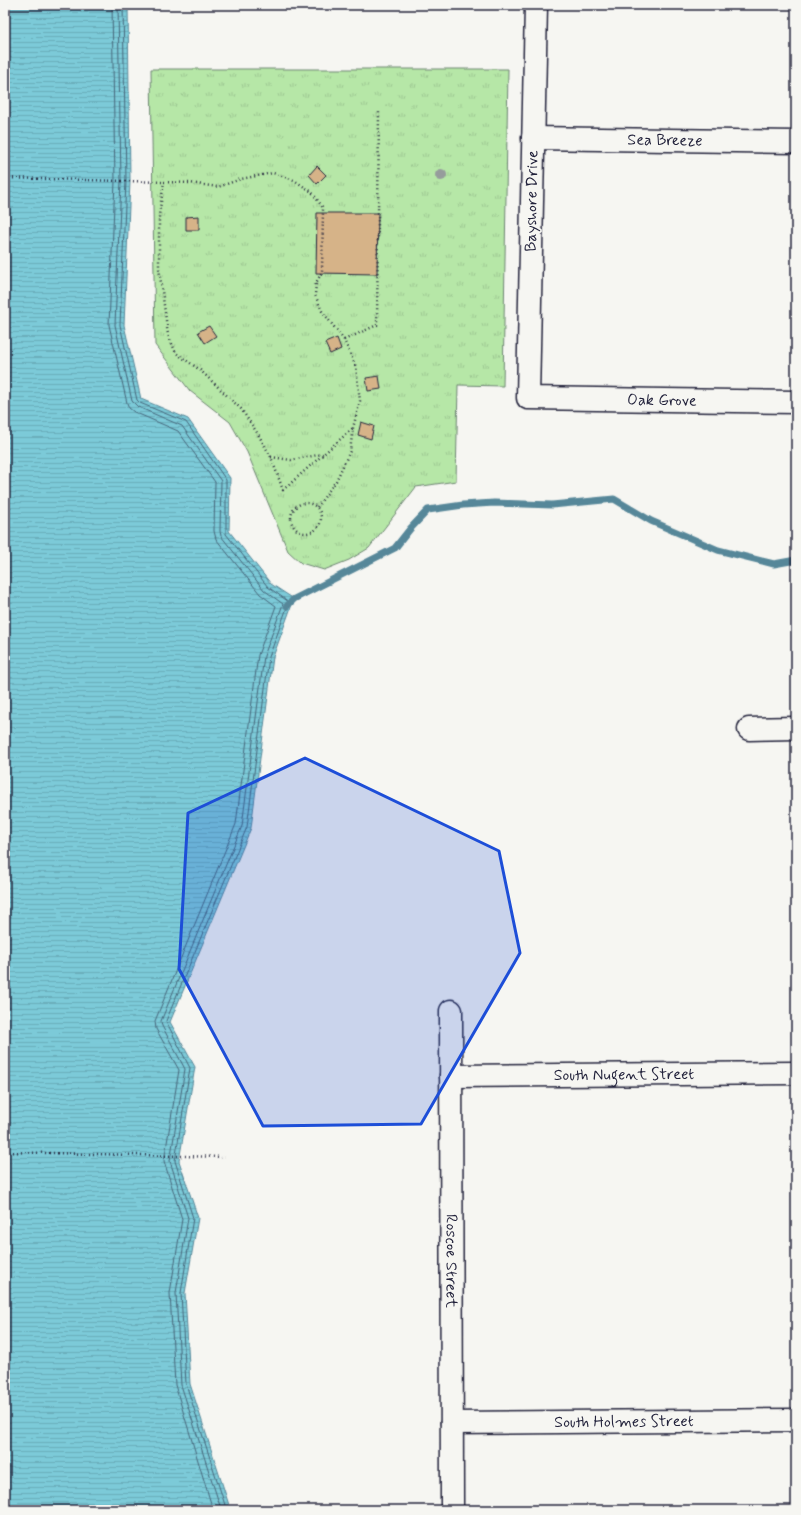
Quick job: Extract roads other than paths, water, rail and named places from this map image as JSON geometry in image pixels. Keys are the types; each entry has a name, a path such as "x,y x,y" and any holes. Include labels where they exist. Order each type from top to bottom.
{"street":[{"name":"Bayshore Drive","path":"528,398 536,5"},
{"name":"Sea Breeze","path":"533,138 796,142"},
{"name":"Oak Grove","path":"528,398 796,402"},
{"path":"749,729 796,728"},
{"name":"Roscoe Street","path":"451,1012 452,1510"},
{"name":"South Nugent Street","path":"451,1076 796,1073"},
{"name":"South Holmes Street","path":"452,1423 796,1420"}],"water":[{"path":"5,5 128,5 130,181 124,325 141,399 188,419 230,478 229,531 271,584 294,599 273,657 251,828 170,1022 195,1067 179,1161 198,1218 185,1293 190,1384 229,1505 228,1510 5,1510"}],"waterway":[{"path":"287,606 294,599 395,548 428,510 463,505 494,503 552,505 614,499 651,521 718,550 774,564 796,560"}]}
